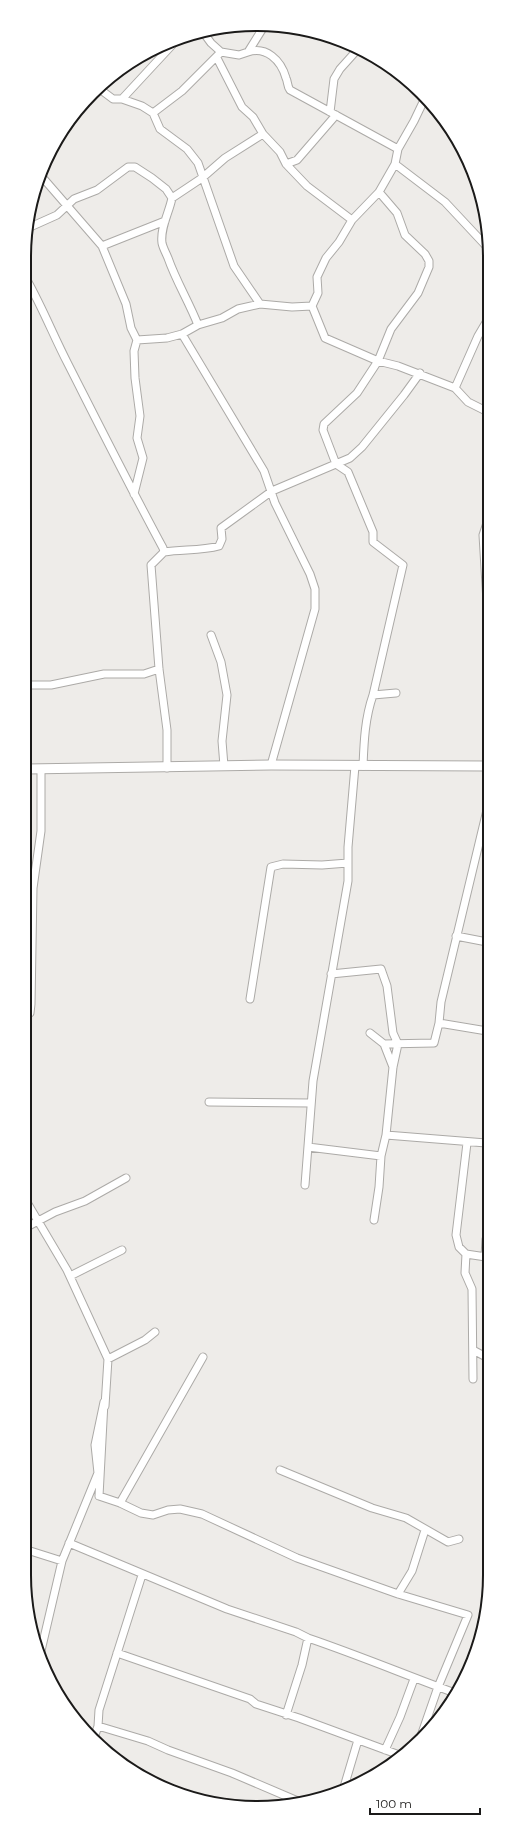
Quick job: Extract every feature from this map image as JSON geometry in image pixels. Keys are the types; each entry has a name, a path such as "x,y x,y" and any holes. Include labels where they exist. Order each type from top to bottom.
{"main road":[{"path":"31,769 167,768 271,765 483,766"}],"street":[{"path":"248,52 261,31"},
{"path":"207,37 219,55 242,107 253,117 263,134 280,152 286,164 307,186 352,220"},
{"path":"122,99 168,49"},
{"path":"153,113 182,91 219,55 239,55 255,50 264,50 280,63 290,90 398,149"},
{"path":"286,164 297,160 333,114 334,79 355,53"},
{"path":"103,92 113,99 122,99 142,106 153,113 160,129 187,149 198,163 234,266 260,304"},
{"path":"423,103 398,149 395,164 379,192 352,220 339,242 326,258 317,277 318,294 312,306 325,338 378,361 420,373 456,388 468,402 483,410"},
{"path":"198,325 162,243 165,221 172,198 202,178 225,158 263,134"},
{"path":"395,164 445,202 483,243"},
{"path":"33,226 57,215 74,199 97,190 128,167 135,167 152,178 166,189 172,198"},
{"path":"45,180 102,246 126,304 131,328 137,340 134,351 135,378 140,416 137,438 143,458 134,494"},
{"path":"306,1185 313,1081 348,881 348,863 359,766 369,709 403,565 373,542 373,532 348,472 336,464 323,430 324,424 357,393 378,361 391,329 418,293 429,266 429,261 425,254 405,235 397,213 379,192"},
{"path":"102,246 165,221"},
{"path":"31,287 164,552"},
{"path":"137,340 167,338 182,334 198,325 222,318 238,310 260,304 292,307 312,306"},
{"path":"456,388 483,327"},
{"path":"182,334 264,472 272,491 275,504 310,574 315,589 315,609 271,765"},
{"path":"167,768 167,730 159,669 151,565 164,552 185,549 205,550 219,546 222,539 221,528 272,491 350,458 362,447 420,373"},
{"path":"211,635 221,662 227,695 222,741 224,766"},
{"path":"31,685 51,685 104,674 144,674 159,669"},
{"path":"373,695 396,693"},
{"path":"31,1004 33,888 41,831 41,769"},
{"path":"384,1044 434,1043 439,1024 441,1002 483,826"},
{"path":"250,999 271,867 283,864 322,865 348,863"},
{"path":"456,936 483,941"},
{"path":"331,974 381,969 387,986 393,1033 398,1044 393,1068 386,1135 381,1156 380,1187 374,1220"},
{"path":"439,1024 483,1030"},
{"path":"370,1033 384,1044 393,1068"},
{"path":"209,1102 311,1103"},
{"path":"386,1135 483,1144"},
{"path":"466,1143 456,1235 459,1247 466,1254 483,1257"},
{"path":"308,1147 381,1156"},
{"path":"31,1225 55,1212 85,1201 126,1178"},
{"path":"31,1209 70,1276 108,1359 99,1496"},
{"path":"70,1276 122,1250"},
{"path":"466,1254 465,1273 472,1289 473,1379"},
{"path":"108,1359 145,1340 155,1332"},
{"path":"473,1350 483,1355"},
{"path":"120,1503 203,1357"},
{"path":"42,1645 62,1561 98,1474 95,1445 104,1402 99,1496"},
{"path":"280,1470 372,1508 406,1518 448,1542 459,1540"},
{"path":"99,1496 120,1503 141,1513 154,1515 168,1510 180,1509 202,1514 280,1551 398,1594 468,1615 438,1687 424,1727"},
{"path":"398,1594 412,1572 425,1530"},
{"path":"69,1543 142,1575 166,1583 227,1609 296,1632 308,1638 390,1667 414,1679 451,1692"},
{"path":"31,1551 62,1561"},
{"path":"96,1733 98,1726 99,1710 142,1575"},
{"path":"286,1715 302,1665 308,1638"},
{"path":"117,1653 250,1699 256,1704 395,1754"},
{"path":"385,1750 400,1717 414,1679"},
{"path":"98,1726 148,1741 168,1750 232,1773 291,1798"},
{"path":"345,1783 358,1740"}]}
